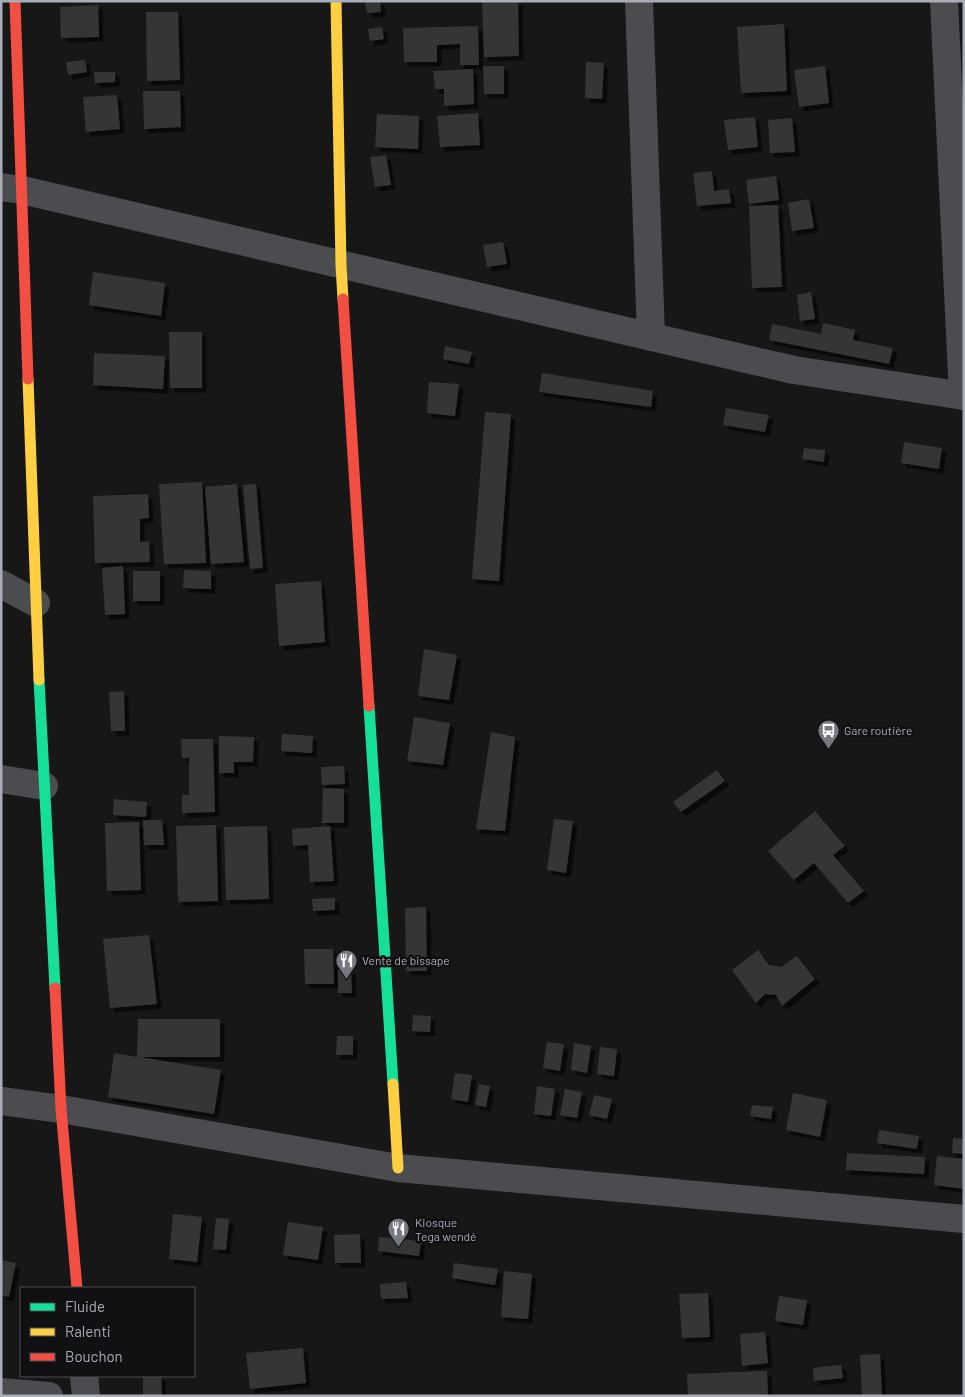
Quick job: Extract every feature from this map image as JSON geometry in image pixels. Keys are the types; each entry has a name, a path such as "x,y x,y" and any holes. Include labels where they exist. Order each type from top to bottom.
{"street":[{"path":"15,1 11,189 36,603 61,1109 77,1287"},
{"path":"336,1 342,265 398,1168"},
{"path":"639,1 650,337"},
{"path":"11,189 794,370 964,396 944,1"},
{"path":"1,584 36,603"},
{"path":"1,779 44,786"},
{"path":"1,1101 61,1109 398,1168 964,1219"},
{"path":"84,1377 86,1396"},
{"path":"1,1392 48,1396"}],"building":[{"path":"365,1 380,1 381,12 367,13"},
{"path":"482,1 518,1 519,56 484,57"},
{"path":"98,5 99,37 61,38 60,7"},
{"path":"146,12 178,12 180,80 147,81"},
{"path":"784,24 787,91 741,93 737,27"},
{"path":"478,26 479,65 460,65 460,44 437,45 437,62 404,62 403,28"},
{"path":"382,27 384,39 370,41 368,29"},
{"path":"85,60 87,72 68,75 66,62"},
{"path":"586,62 604,63 602,99 585,98"},
{"path":"483,66 504,66 504,94 484,94"},
{"path":"825,66 829,103 799,107 794,70"},
{"path":"473,69 474,104 444,106 444,89 435,89 433,71"},
{"path":"94,72 115,72 115,82 95,83"},
{"path":"143,91 180,91 181,127 144,129"},
{"path":"117,95 120,129 86,132 83,97"},
{"path":"478,113 480,145 440,147 437,116"},
{"path":"377,114 419,116 418,149 375,147"},
{"path":"755,117 758,147 728,150 724,120"},
{"path":"792,118 795,152 770,153 768,120"},
{"path":"386,155 391,185 375,187 370,157"},
{"path":"712,171 714,191 729,189 731,203 697,206 693,173"},
{"path":"776,176 779,200 749,204 746,180"},
{"path":"809,199 814,228 792,231 788,203"},
{"path":"778,205 782,287 752,288 749,206"},
{"path":"503,242 507,264 487,267 483,245"},
{"path":"93,272 165,283 161,316 89,305"},
{"path":"811,292 815,319 800,321 797,295"},
{"path":"823,323 855,330 853,340 893,348 889,364 769,340 772,324 821,334"},
{"path":"169,332 202,332 202,388 170,388"},
{"path":"445,346 472,352 469,364 443,359"},
{"path":"94,353 165,356 163,389 93,385"},
{"path":"542,373 653,391 651,407 539,392"},
{"path":"429,382 459,384 455,416 427,413"},
{"path":"726,408 769,415 765,432 723,425"},
{"path":"485,412 511,414 499,581 472,579"},
{"path":"904,442 942,448 939,469 901,463"},
{"path":"804,448 825,450 824,462 802,459"},
{"path":"202,482 206,563 164,564 159,484"},
{"path":"237,484 244,562 211,564 205,487"},
{"path":"256,484 263,568 250,569 243,485"},
{"path":"148,494 149,518 140,519 140,542 149,541 150,562 95,563 93,496"},
{"path":"123,566 125,614 105,615 102,568"},
{"path":"184,570 211,571 211,589 183,588"},
{"path":"133,571 160,571 160,601 133,601"},
{"path":"321,581 325,642 279,646 275,584"},
{"path":"424,649 457,655 449,700 418,696"},
{"path":"124,691 125,731 111,731 109,692"},
{"path":"414,717 450,723 443,765 407,761"},
{"path":"491,732 515,737 505,831 476,829"},
{"path":"282,734 313,736 312,753 281,751"},
{"path":"219,736 254,737 253,762 234,762 234,773 219,773"},
{"path":"181,739 213,739 215,812 182,813 182,795 189,795 189,758 182,758"},
{"path":"344,766 345,784 322,785 321,767"},
{"path":"717,770 725,781 681,812 673,802"},
{"path":"323,788 344,789 344,823 322,823"},
{"path":"114,799 147,802 146,817 113,815"},
{"path":"815,811 845,846 833,855 864,891 848,903 814,863 794,880 768,851"},
{"path":"554,819 573,821 566,873 547,870"},
{"path":"143,820 162,820 164,845 144,845"},
{"path":"139,822 141,890 107,891 105,823"},
{"path":"216,825 218,901 178,902 176,826"},
{"path":"267,826 269,899 226,900 224,827"},
{"path":"330,826 334,881 310,882 308,845 293,846 292,829"},
{"path":"335,898 335,910 313,911 312,899"},
{"path":"426,907 427,971 406,971 405,908"},
{"path":"149,935 157,1004 110,1008 103,939"},
{"path":"304,949 333,949 334,984 305,984"},
{"path":"758,950 769,965 781,967 797,956 815,979 782,1006 776,995 765,994 756,1003 732,970"},
{"path":"338,970 351,970 352,993 338,993"},
{"path":"413,1015 431,1016 430,1032 412,1031"},
{"path":"138,1019 220,1019 220,1057 139,1057 221,1070 214,1114 108,1097 114,1053 137,1057"},
{"path":"337,1036 353,1036 353,1055 336,1055"},
{"path":"547,1042 564,1044 560,1071 543,1068"},
{"path":"574,1043 591,1046 587,1073 571,1070"},
{"path":"600,1047 617,1049 614,1076 597,1074"},
{"path":"455,1073 472,1075 468,1102 451,1099"},
{"path":"479,1084 490,1086 486,1107 475,1105"},
{"path":"537,1086 555,1089 551,1116 534,1114"},
{"path":"565,1089 582,1092 577,1118 560,1115"},
{"path":"793,1093 827,1100 820,1137 786,1130"},
{"path":"594,1095 612,1099 607,1119 589,1115"},
{"path":"752,1105 773,1107 771,1119 750,1116"},
{"path":"879,1130 919,1136 917,1149 877,1143"},
{"path":"953,1138 964,1139 964,1154 952,1153"},
{"path":"847,1153 925,1157 924,1174 846,1170"},
{"path":"937,1156 964,1159 964,1189 934,1185"},
{"path":"173,1214 202,1217 197,1262 169,1259"},
{"path":"216,1218 229,1219 226,1250 213,1249"},
{"path":"288,1222 323,1227 318,1260 283,1255"},
{"path":"360,1234 361,1263 335,1263 334,1235"},
{"path":"379,1237 421,1241 419,1256 378,1251"},
{"path":"1,1260 16,1263 9,1297 1,1295"},
{"path":"454,1263 498,1269 495,1285 452,1278"},
{"path":"504,1271 532,1274 528,1319 501,1317"},
{"path":"406,1282 408,1298 381,1299 380,1284"},
{"path":"708,1293 710,1337 682,1338 679,1294"},
{"path":"779,1296 807,1300 803,1325 775,1321"},
{"path":"765,1332 768,1363 742,1366 740,1334"},
{"path":"303,1348 306,1383 250,1389 246,1353"},
{"path":"880,1354 882,1396 862,1396 860,1355"},
{"path":"841,1365 843,1378 814,1381 813,1368"},
{"path":"767,1371 768,1396 688,1396 687,1374"},
{"path":"143,1377 161,1377 162,1395 143,1396"}],"traffic: fast":[{"path":"39,680 55,988"},
{"path":"369,706 393,1084"}],"traffic: slow":[{"path":"336,1 343,299"},
{"path":"28,379 39,680"},
{"path":"393,1084 398,1168"}],"traffic: jam":[{"path":"15,1 28,379"},
{"path":"343,299 369,706"},
{"path":"55,988 61,1109 77,1287"}],"place":[{"name":"Gare routière","path":"828,749"},
{"name":"Vente de bissape","path":"346,979"},
{"name":"Kiosque Tega wendé","path":"399,1248"}]}
